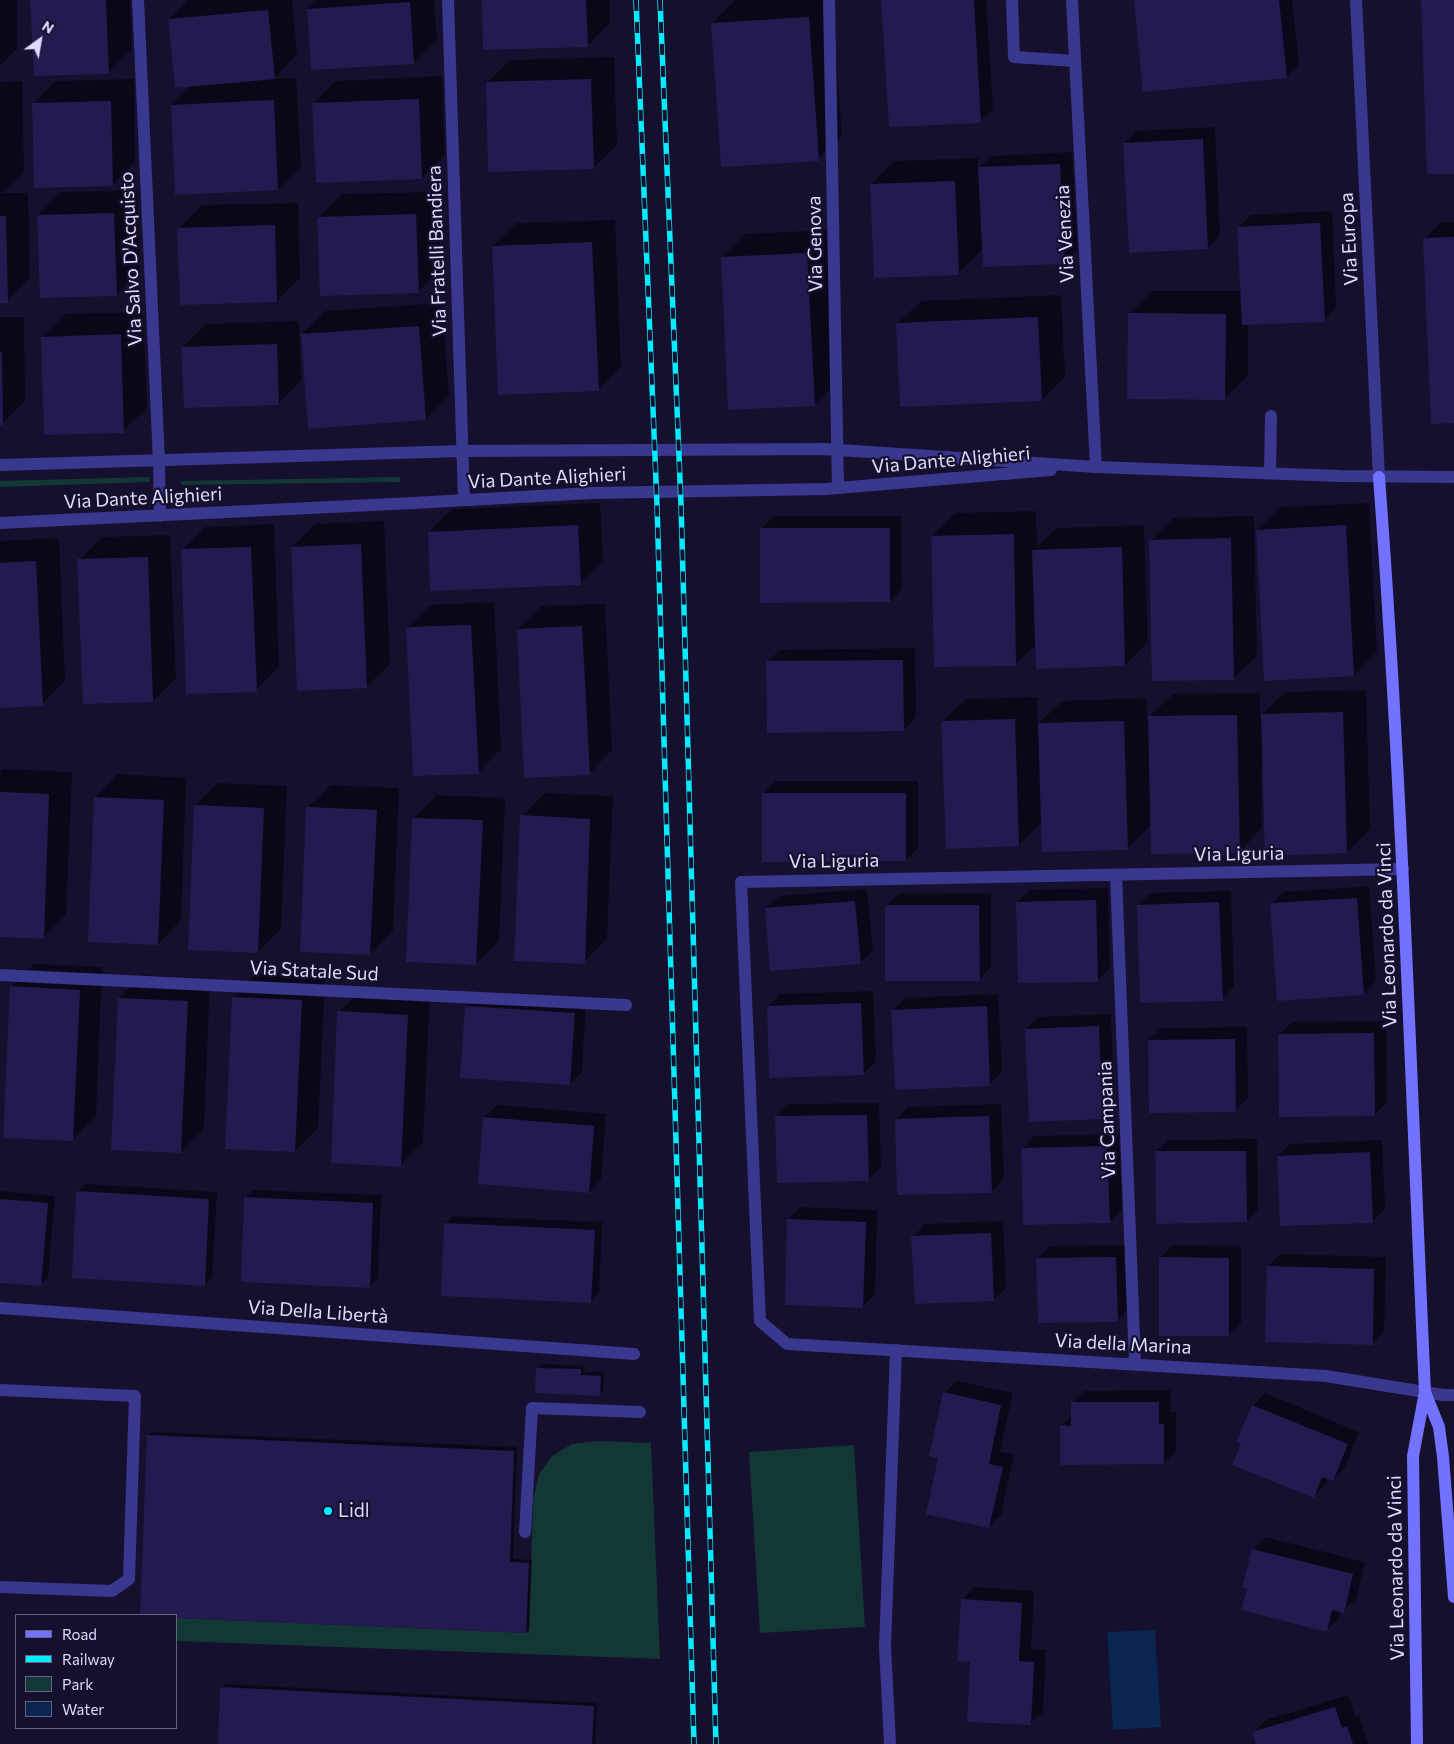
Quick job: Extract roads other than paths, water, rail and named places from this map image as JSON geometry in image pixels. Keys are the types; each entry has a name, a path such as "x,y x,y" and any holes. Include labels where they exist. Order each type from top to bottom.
{"street":[{"name":"Via Salvo D'Acquisto","path":"138,0 160,516"},
{"name":"Via Fratelli Bandiera","path":"448,0 464,500"},
{"name":"Via Genova","path":"829,0 838,488"},
{"path":"1012,0 1014,57 1075,61"},
{"name":"Via Venezia","path":"1072,0 1096,467"},
{"name":"Via Europa","path":"1356,0 1378,477"},
{"path":"1270,474 1271,416"},
{"name":"Via Dante Alighieri","path":"0,465 462,451 837,450 1096,467 1270,474 1454,477"},
{"name":"Via Dante Alighieri","path":"0,523 592,493 838,488 1096,467"},
{"name":"Via Leonardo da Vinci","path":"1378,477 1394,699 1403,869 1425,1392 1413,1456 1417,1744"},
{"name":"Via Liguria","path":"787,1344 760,1321 741,882 1403,869"},
{"name":"Via Campania","path":"1116,875 1135,1363"},
{"name":"Via Statale Sud","path":"0,975 626,1005"},
{"name":"Via Della Libertà","path":"0,1308 634,1354"},
{"name":"Via della Marina","path":"787,1344 1135,1363 1326,1376 1443,1395 1454,1395"},
{"path":"890,1744 885,1647 896,1350"},
{"path":"0,1390 135,1396 129,1579 112,1591 0,1587"},
{"name":"Via Leonardo da Vinci","path":"1425,1392 1438,1427 1443,1457 1454,1597"},
{"path":"525,1532 532,1408 640,1412"}],"water":[{"path":"1155,1630 1161,1727 1113,1730 1107,1632"}],"railway":[{"path":"636,0 657,505 694,1744"},
{"path":"660,0 681,504 716,1744"}],"place":[{"name":"Lidl","path":"328,1511"}]}
